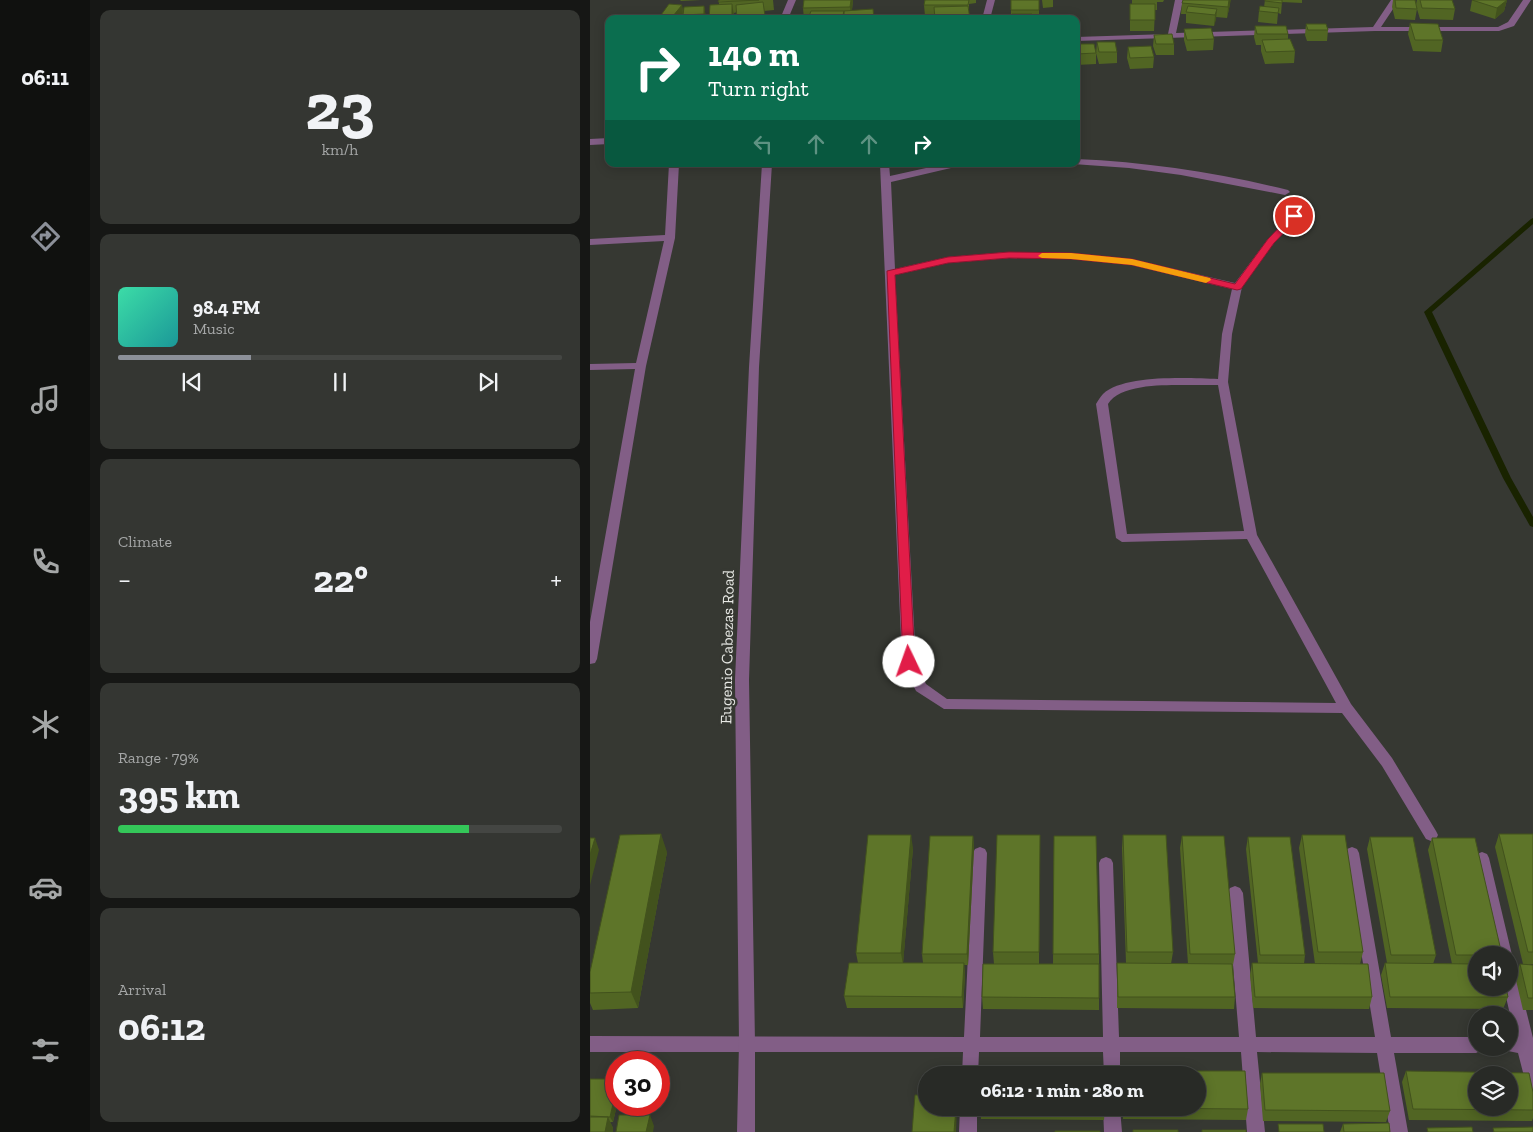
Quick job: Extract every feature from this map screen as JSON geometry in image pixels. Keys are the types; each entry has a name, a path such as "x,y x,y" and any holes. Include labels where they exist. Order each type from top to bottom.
{"street":[{"path":"786,15 792,0"},
{"path":"987,15 991,0"},
{"path":"1171,36 1179,0"},
{"path":"1375,29 1395,0"},
{"path":"1080,39 1375,29 1499,29 1511,24 1527,0"},
{"path":"590,142 605,141"},
{"path":"1080,162 1114,162 1202,174 1286,192"},
{"path":"590,659 641,366 670,238 674,167"},
{"name":"Eugenio Cabezas Road","path":"746,1132 747,1044 742,680 754,377 767,167"},
{"path":"885,167 909,662 921,687 944,704 1346,708"},
{"path":"886,180 942,167"},
{"path":"1294,216 1271,241 1237,287 1227,334 1223,382 1251,535 1346,708 1387,762 1432,835"},
{"path":"590,242 670,238"},
{"path":"890,273 948,260 1009,255 1071,256 1132,262 1237,287"},
{"path":"590,367 641,366"},
{"path":"1223,382 1154,383 1129,387 1108,395 1102,404 1122,538 1251,535"},
{"path":"971,1066 980,852"},
{"path":"1352,852 1399,1132"},
{"path":"1482,858 1502,946"},
{"path":"1106,863 1112,1066"},
{"path":"1234,893 1256,1132"},
{"path":"1513,996 1522,1045 1533,1082"},
{"path":"590,1044 1468,1045"},
{"path":"968,1132 969,1116"},
{"path":"1112,1116 1113,1132"}],"building":[{"path":"719,0 759,0 718,2"},
{"path":"804,0 851,0 850,7 803,8"},
{"path":"925,0 969,0 968,5 924,5"},
{"path":"1011,0 1039,0 1039,10 1011,10"},
{"path":"1183,0 1229,0 1228,7 1182,3"},
{"path":"1282,0 1282,3 1265,1"},
{"path":"1395,0 1415,0 1417,9 1396,8"},
{"path":"1420,0 1452,0 1455,9 1422,8"},
{"path":"1472,0 1507,0 1497,8"},
{"path":"763,2 765,15 737,15 736,5"},
{"path":"669,4 682,5 674,15 661,15"},
{"path":"732,4 732,15 709,15 710,5"},
{"path":"1130,4 1155,4 1155,20 1130,20"},
{"path":"704,6 704,14 683,15 684,7"},
{"path":"968,6 969,15 935,15 934,7"},
{"path":"1188,6 1217,9 1215,15 1186,12"},
{"path":"1260,6 1279,8 1278,13 1259,11"},
{"path":"873,9 874,15 844,15 844,11"},
{"path":"811,11 844,11 843,15 810,15"},
{"path":"1012,14 1032,14 1032,15"},
{"path":"1410,23 1438,24 1443,40 1415,40"},
{"path":"1306,24 1326,24 1328,30 1308,30"},
{"path":"1255,26 1286,26 1288,34 1257,34"},
{"path":"1211,28 1214,39 1187,40 1184,29"},
{"path":"1172,34 1174,44 1156,44 1154,35"},
{"path":"1290,39 1295,51 1266,52 1262,40"},
{"path":"1097,42 1115,42 1117,52 1099,52"},
{"path":"1080,44 1094,44 1096,53 1080,54"},
{"path":"1151,46 1154,57 1130,58 1128,47"},
{"path":"661,834 631,992 590,993 590,972 620,835"},
{"path":"1499,834 1533,834 1533,952 1528,952"},
{"path":"868,835 911,835 901,953 856,953"},
{"path":"997,835 1040,835 1039,952 993,952"},
{"path":"1123,835 1166,835 1173,952 1127,952"},
{"path":"1302,835 1345,835 1363,952 1318,952"},
{"path":"930,836 973,836 967,954 922,954"},
{"path":"1054,836 1096,836 1099,954 1053,954"},
{"path":"1182,836 1224,836 1235,954 1190,954"},
{"path":"1248,837 1290,837 1305,955 1260,955"},
{"path":"1370,837 1413,837 1436,955 1391,955"},
{"path":"590,838 595,838 590,855"},
{"path":"1432,838 1475,838 1500,946 1468,946 1468,955 1456,955"},
{"path":"849,963 964,963 962,997 844,996"},
{"path":"1117,963 1232,964 1235,997 1118,997"},
{"path":"1252,963 1368,964 1372,997 1255,997"},
{"path":"1385,963 1468,964 1468,996 1508,997 1390,997"},
{"path":"983,964 1099,964 1099,998 982,997"},
{"path":"1520,964 1533,965 1533,998 1528,998"},
{"path":"1206,1071 1245,1071 1248,1109 1206,1109"},
{"path":"1406,1071 1468,1072 1468,1109 1413,1109"},
{"path":"1262,1073 1384,1073 1390,1111 1265,1110"},
{"path":"1518,1073 1529,1073 1533,1092 1533,1110 1518,1110"},
{"path":"590,1079 605,1079 605,1116 610,1117 590,1116"},
{"path":"915,1095 918,1095 918,1116 955,1116 954,1132 912,1132"},
{"path":"619,1116 650,1116 646,1132 616,1132"},
{"path":"590,1117 608,1117 605,1132 590,1132"},
{"path":"1389,1123 1390,1132 1344,1132 1343,1124"},
{"path":"1278,1124 1323,1124 1324,1132 1279,1132"},
{"path":"1472,1127 1473,1132 1428,1132 1427,1128"},
{"path":"1533,1127 1533,1132 1494,1132 1493,1128"},
{"path":"1133,1130 1178,1130 1178,1132 1133,1132"},
{"path":"1202,1130 1246,1130 1246,1132 1202,1132"},
{"path":"1100,1131 1100,1132 1055,1132"}],"waterway":[{"path":"1533,220 1428,312 1507,478 1533,524"}],"slow traffic":[{"path":"1042,256 1071,256 1132,262 1206,280"}],"route":[{"path":"909,662 890,273 948,260 1009,255 1071,256 1132,262 1237,287 1271,241 1294,216"}]}
